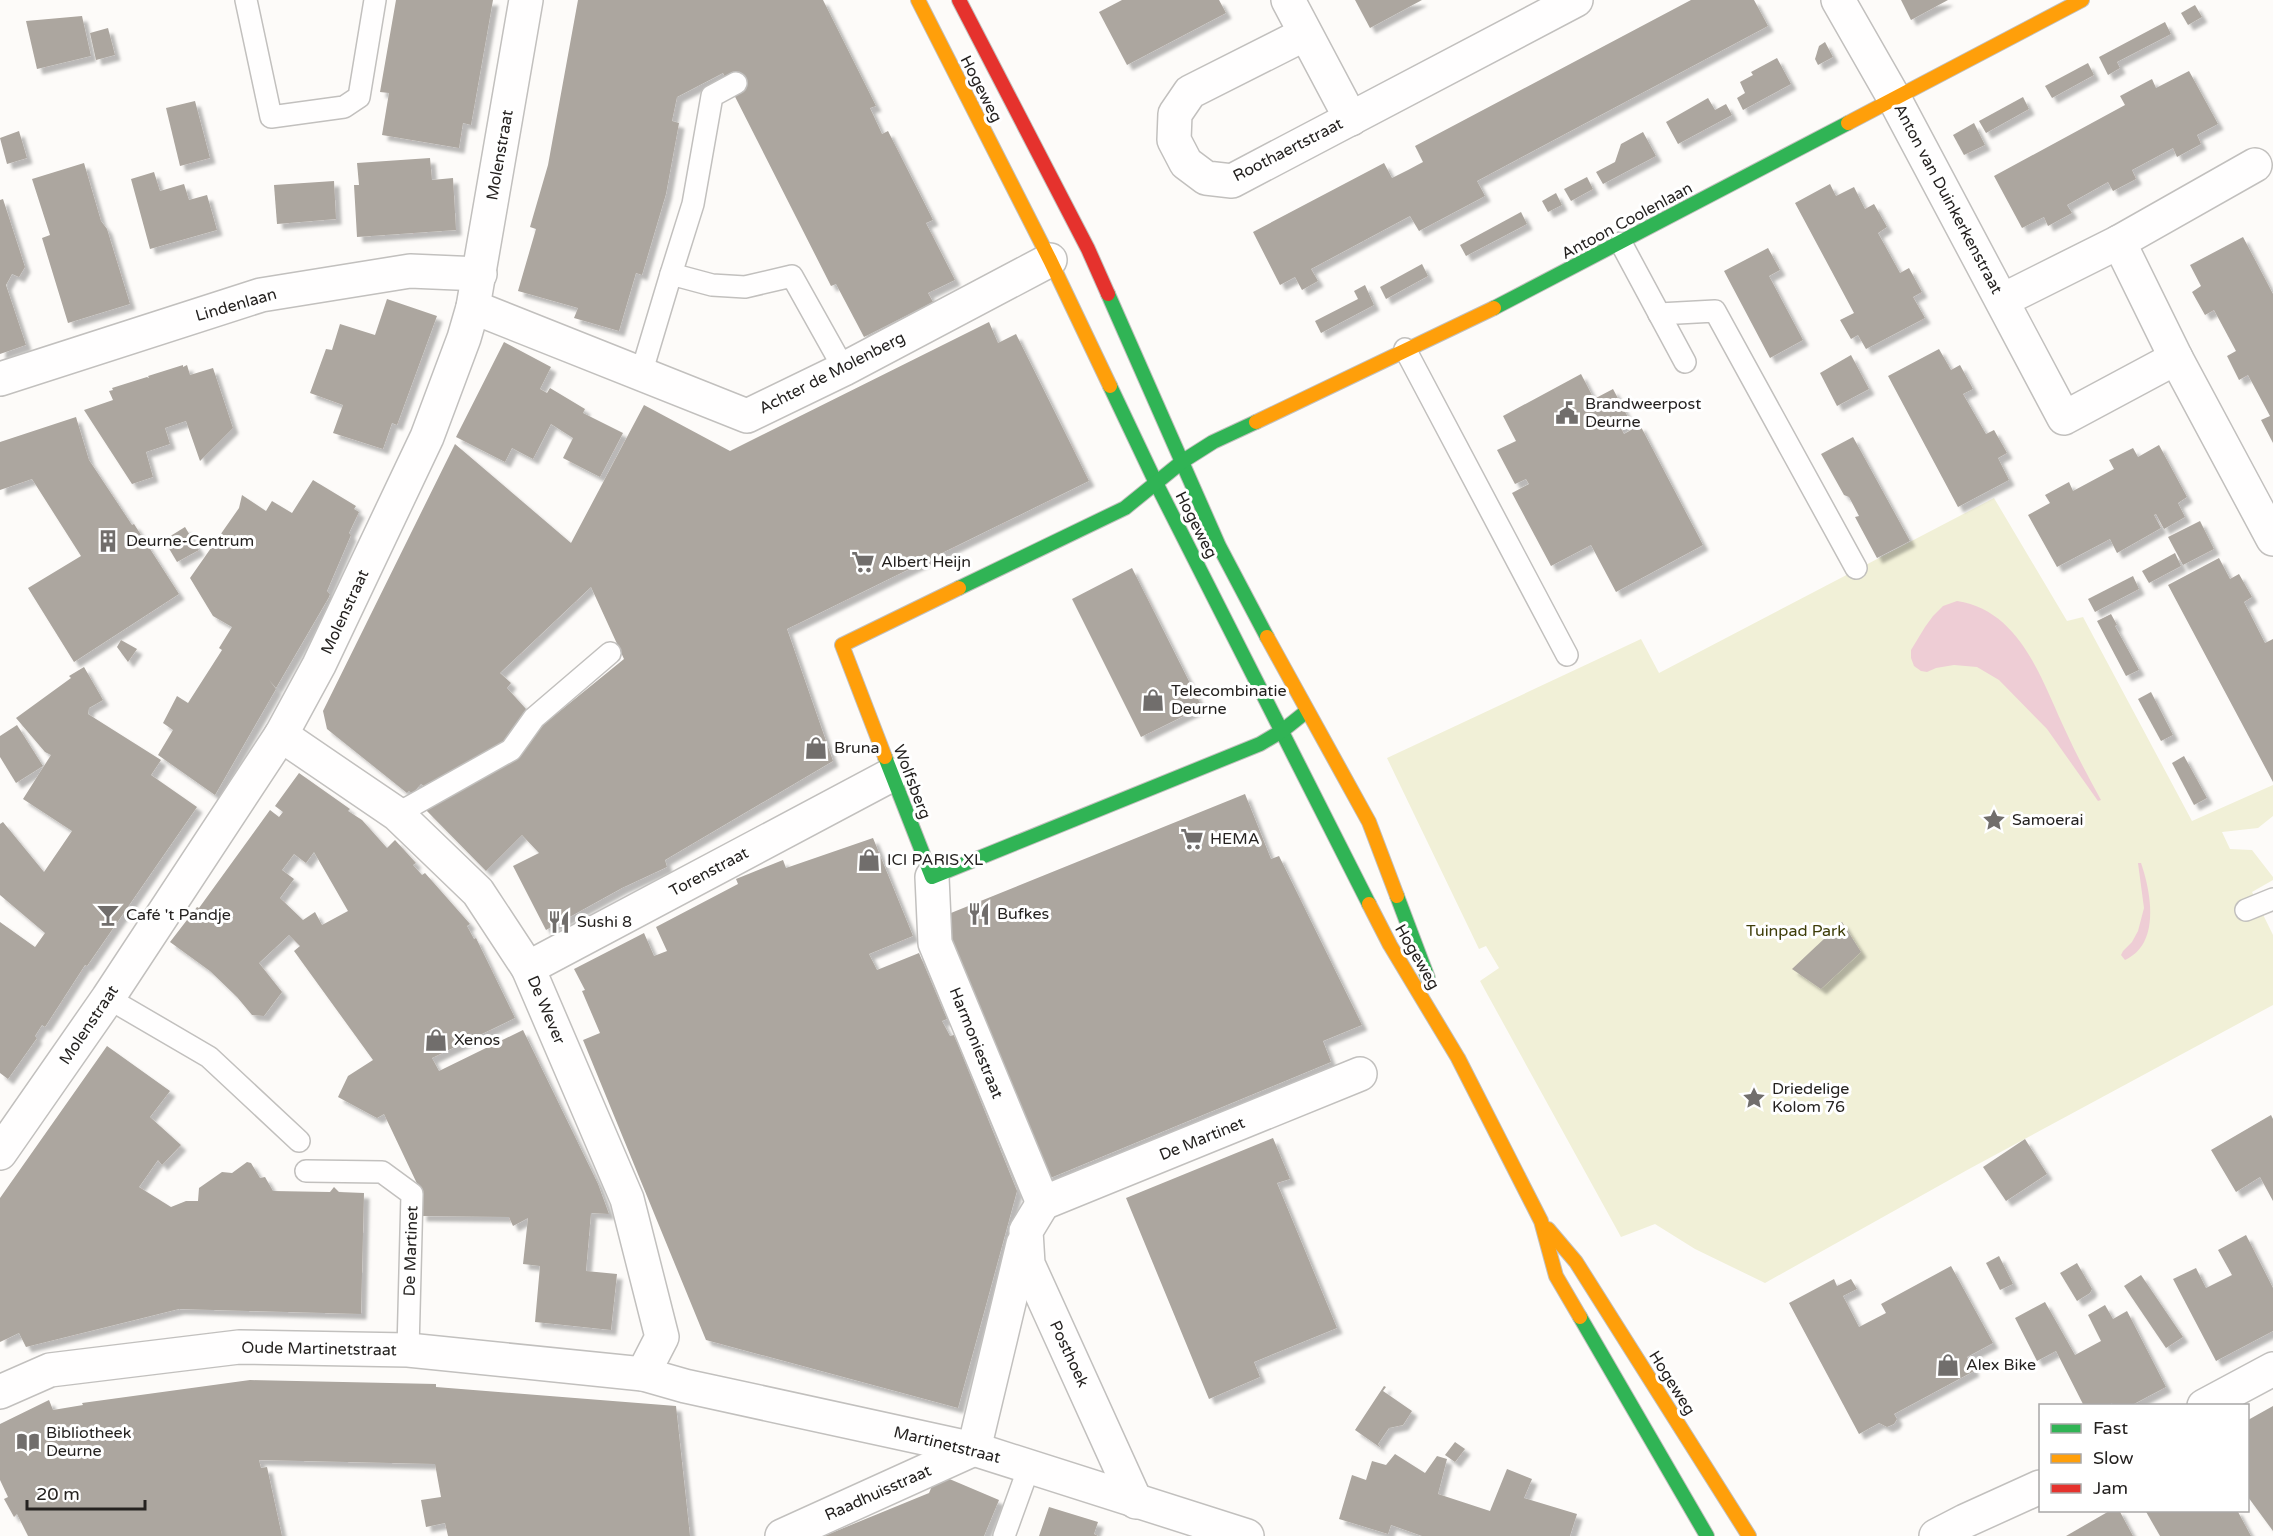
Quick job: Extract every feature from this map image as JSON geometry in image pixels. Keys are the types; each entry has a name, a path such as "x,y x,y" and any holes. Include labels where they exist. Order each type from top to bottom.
{"street":[{"name":"Molenstraat","path":"4,1139 108,998 281,735 319,665 427,437 464,338 473,307 526,0"},
{"name":"Hogeweg","path":"918,0 1050,260 1156,483 1390,945 1458,1058 1541,1221 1556,1276 1707,1536"},
{"name":"Hogeweg","path":"959,0 1088,249 1219,546 1369,822 1458,1058"},
{"name":"Roothaertstraat","path":"1287,0 1351,119"},
{"name":"Roothaertstraat","path":"1305,34 1190,92 1176,114 1175,123 1174,140 1185,163 1206,178 1232,181 1576,0"},
{"name":"Anton van Duinkerkenstraat","path":"1838,0 1894,98 2064,418 2176,358"},
{"name":"Antoon Coolenlaan","path":"1156,483 1213,441 1525,293 2082,0"},
{"name":"Anton van Duinkerkenstraat","path":"2003,300 2119,242 2255,165"},
{"path":"2119,242 2176,358 2273,539"},
{"name":"Achter de Molenberg","path":"473,307 747,416 844,369 1050,260"},
{"name":"Lindenlaan","path":"0,379 261,296 410,271 480,274"},
{"name":"Wolfsberg","path":"932,877 842,645 1125,508 1156,483"},
{"path":"932,877 1260,744 1282,731 1307,711"},
{"name":"De Wever","path":"281,735 397,814 478,892 528,969 627,1199 662,1337 643,1374"},
{"name":"Torenstraat","path":"528,969 891,775"},
{"name":"Harmoniestraat","path":"932,877 935,943 1043,1203"},
{"name":"De Martinet","path":"1043,1203 1360,1074"},
{"path":"974,1449 1026,1231 1043,1203"},
{"name":"Hogeweg","path":"1541,1221 1576,1262 1749,1536"},
{"name":"Posthoek","path":"1026,1231 1028,1264 1136,1502"},
{"name":"Oude Martinetstraat","path":"0,1392 50,1370 239,1347 408,1350 643,1374"},
{"path":"2208,1404 2273,1370"},
{"name":"Martinetstraat","path":"643,1374 685,1386 974,1449 1247,1536"},
{"name":"Raadhuisstraat","path":"782,1536 974,1449"},
{"path":"1936,1536 2039,1487"}],"lane":[{"path":"246,0 271,117 344,107 359,97 375,0"},
{"path":"641,374 693,204 712,96 736,83"},
{"path":"1621,243 1685,362"},
{"path":"671,274 711,285 745,287 792,276 844,369"},
{"path":"1659,314 1715,311 1856,568"},
{"path":"1405,349 1568,655"},
{"path":"397,814 511,750 534,718 610,654"},
{"path":"2246,910 2273,898"},
{"path":"108,998 208,1057 299,1141"},
{"name":"De Martinet","path":"306,1171 382,1172 412,1194 408,1350"},
{"path":"1004,1536 1029,1467"}],"green space":[{"name":"Tuinpad Park","path":"1994,498 2067,621 2083,617 2192,821 2273,785 2273,816 2258,828 2222,832 2230,849 2252,850 2273,877 2273,880 2252,892 2273,935 2273,1005 1969,1169 1765,1283 1695,1249 1655,1224 1621,1237 1480,981 1499,968 1486,946 1479,949 1387,758 1641,639 1659,673"}],"shaded area":[{"path":"1957,601 1979,607 1998,619 2014,634 2038,672 2101,800 2098,801 2047,729 1999,680 1977,667 1954,665 1927,672 1914,666 1911,650 1925,627 1943,606"},
{"path":"2138,863 2141,863 2148,888 2149,930 2144,942 2136,952 2125,960 2121,955 2138,931 2144,908"}],"building":[{"path":"396,0 493,0 471,125 463,123 459,148 382,135 389,93 380,92"},
{"path":"578,0 823,0 876,106 870,108 882,134 888,131 933,220 926,223 955,280 928,293 933,302 864,337 836,284 831,286 723,73 677,97 672,121 679,123 666,194 642,275 636,273 619,331 574,318 578,308 518,291 536,229 530,227 548,165"},
{"path":"1122,0 1219,0 1226,13 1127,65 1099,12"},
{"path":"1355,0 1422,0 1370,28"},
{"path":"1691,0 1754,0 1768,26 1477,181 1485,196 1419,231 1410,216 1311,269 1318,281 1302,290 1295,277 1280,285 1253,232 1384,163 1392,178 1408,170 1423,162 1415,146"},
{"path":"1901,0 1948,0 1911,20"},
{"path":"2195,5 2202,17 2188,25 2181,13"},
{"path":"82,16 91,56 37,69 26,21"},
{"path":"2165,22 2171,34 2117,62 2120,68 2108,75 2099,57"},
{"path":"108,28 115,55 96,60 90,33"},
{"path":"1825,42 1833,57 1818,65 1815,59 1819,46"},
{"path":"1777,58 1791,84 1743,110 1737,98 1745,93 1740,82 1753,75 1751,72"},
{"path":"2088,63 2094,75 2052,98 2045,86"},
{"path":"2189,71 2218,124 2197,135 2201,144 2177,157 2173,148 2132,170 2136,179 2113,191 2108,182 2067,205 2072,213 2048,226 2044,217 2022,228 1994,176 2125,105 2120,96 2152,79 2156,88"},
{"path":"2023,97 2029,109 1986,133 1979,121"},
{"path":"1708,98 1715,110 1726,104 1732,115 1678,144 1666,122"},
{"path":"195,101 210,158 180,166 166,108"},
{"path":"1974,123 1985,145 1964,155 1953,135"},
{"path":"19,131 27,158 7,164 0,138"},
{"path":"1643,132 1656,156 1603,184 1596,172 1615,162 1621,144"},
{"path":"430,158 432,180 453,178 456,230 357,237 354,185 359,185 357,163"},
{"path":"84,163 101,221 107,229 130,304 68,323 42,238 50,235 32,179"},
{"path":"154,172 160,191 184,184 189,200 207,195 217,230 150,249 131,179"},
{"path":"1587,177 1593,189 1571,201 1564,189"},
{"path":"334,181 336,219 277,224 274,185"},
{"path":"1830,184 1836,196 1854,187 1865,209 1874,204 1887,227 1878,233 1900,273 1909,268 1922,292 1913,297 1925,318 1866,349 1858,335 1851,339 1840,320 1854,313 1795,203"},
{"path":"1556,193 1562,205 1548,212 1542,201"},
{"path":"3,199 25,267 19,277 12,274 6,285 26,345 0,354 0,200"},
{"path":"1521,212 1527,224 1466,256 1460,245"},
{"path":"2243,237 2273,294 2273,443 2261,420 2270,416 2248,375 2239,380 2227,356 2236,351 2214,310 2205,315 2192,292 2201,286 2190,265"},
{"path":"1768,248 1780,270 1769,276 1803,340 1770,358 1724,271"},
{"path":"1422,264 1428,276 1386,299 1380,287"},
{"path":"1365,285 1374,305 1321,333 1315,321 1358,299 1354,291"},
{"path":"387,299 437,316 397,425 392,423 383,449 333,433 343,405 310,393 326,349 332,350 340,324 375,335"},
{"path":"989,322 998,343 1016,334 1089,481 787,629 833,761 665,860 667,867 622,888 546,930 513,866 539,853 522,835 486,871 426,810 515,760 544,724 624,659 591,587 500,673 511,683 507,688 526,709 501,745 425,787 421,784 412,794 409,791 407,793 327,729 323,711 455,444 571,543 644,405 730,451"},
{"path":"504,342 551,367 540,389 547,393 550,388 585,409 583,413 623,433 600,477 563,458 573,438 551,424 533,459 512,448 505,462 456,437"},
{"path":"1939,349 1951,370 1960,365 1973,389 1963,394 1986,434 1994,430 2007,453 1998,458 2009,480 1958,507 1888,376"},
{"path":"1851,355 1869,389 1837,406 1820,373"},
{"path":"183,365 183,367 187,365 190,375 213,368 233,428 200,461 186,421 165,428 170,444 146,452 153,477 132,484 84,410 113,400 109,391 113,390 112,388 149,378 148,376"},
{"path":"1581,374 1594,399 1613,389 1631,423 1621,428 1624,434 1640,425 1703,545 1616,592 1591,545 1551,566 1512,493 1529,484 1526,479 1515,484 1497,450 1516,441 1503,416"},
{"name":"Deurne-Centrum","path":"76,417 89,460 179,594 74,662 28,588 81,556 32,479 0,490 0,442"},
{"path":"1853,437 1910,541 1877,558 1855,517 1859,516 1849,497 1844,495 1821,454"},
{"path":"2159,445 2187,497 2178,503 2185,517 2164,529 2156,514 2154,515 2161,528 2117,553 2110,539 2057,567 2028,515 2050,503 2045,495 2069,482 2073,491 2114,469 2109,460 2133,448 2138,457"},
{"path":"313,480 356,506 354,509 359,512 327,591 330,594 329,597 276,688 269,680 276,689 215,795 158,755 173,730 163,723 177,696 188,703 222,650 219,648 232,627 213,616 190,578 239,508 242,495 266,511 272,501 292,513"},
{"path":"2200,521 2214,549 2183,565 2168,537"},
{"path":"185,527 199,550 177,562 164,540"},
{"path":"2175,553 2181,566 2149,583 2142,571"},
{"path":"2219,558 2230,579 2239,574 2252,597 2244,602 2265,643 2273,639 2273,782 2168,585"},
{"path":"1132,568 1202,707 1141,737 1072,599"},
{"path":"2133,576 2139,589 2095,612 2088,599"},
{"path":"2111,614 2139,670 2126,676 2097,621"},
{"path":"121,640 137,649 128,662 117,647"},
{"path":"84,667 103,700 89,708 88,714 161,760 151,775 197,807 87,966 85,965 45,1027 42,1025 35,1036 37,1038 8,1079 0,1073 0,922 35,947 45,933 0,895 0,824 3,822 44,872 72,831 23,799 51,755 45,752 16,718"},
{"path":"2151,692 2173,735 2161,741 2138,699"},
{"path":"17,725 43,766 16,783 0,757 0,736"},
{"path":"2184,756 2207,798 2194,805 2172,763"},
{"path":"299,773 350,809 348,811 362,820 387,848 395,840 416,863 413,865 422,875 425,873 470,924 467,926 474,939 476,938 515,1018 432,1058 439,1071 523,1030 598,1184 609,1214 591,1213 586,1271 617,1274 611,1330 535,1322 540,1266 523,1264 528,1218 513,1226 509,1217 421,1216 421,1192 384,1114 377,1118 338,1097 348,1076 373,1060 294,951 300,946 289,935 259,963 282,992 264,1016 252,1015 210,971 170,942 197,907 199,908 270,810 279,817 283,812 275,806","holes":["314,852 348,911 322,925 315,912 303,920 280,898 294,879 282,870 294,854 306,863"]},
{"path":"1245,794 1271,859 1279,856 1362,1025 1323,1041 1331,1062 1048,1179 941,917"},
{"path":"873,838 913,936 869,954 877,970 919,953 947,1019 942,1021 950,1036 954,1035 1017,1191 958,1408 706,1340 583,1040 600,1033 582,991 585,990 574,969 644,933 654,956 667,951 656,927 738,884 736,879 783,860 786,868"},
{"path":"1842,922 1861,952 1821,989 1792,969"},
{"path":"107,1046 170,1091 150,1117 181,1145 162,1165 158,1160 139,1187 171,1207 186,1201 198,1201 199,1188 222,1172 232,1173 247,1162 251,1163 260,1178 265,1177 273,1191 330,1192 334,1187 339,1192 364,1193 361,1314 179,1309 26,1347 19,1333 0,1342 0,1198"},
{"path":"2271,1115 2273,1119 2273,1201 2260,1177 2236,1192 2211,1150"},
{"path":"1273,1138 1290,1179 1277,1183 1337,1328 1254,1362 1260,1377 1209,1399 1126,1198"},
{"path":"2025,1139 2047,1174 2006,1201 1983,1167"},
{"path":"2246,1235 2273,1288 2273,1331 2216,1361 2173,1279 2196,1268 2206,1288 2232,1275 2218,1250"},
{"path":"1999,1256 2013,1284 2000,1290 1986,1263"},
{"path":"2077,1263 2092,1289 2090,1293 2077,1301 2060,1273"},
{"path":"1951,1266 1993,1343 1967,1357 1974,1371 1894,1414 1897,1419 1894,1424 1887,1427 1879,1423 1859,1434 1789,1303 1834,1279 1837,1286 1851,1279 1857,1289 1843,1296 1859,1327 1886,1313 1881,1304"},
{"path":"2141,1275 2183,1337 2166,1348 2124,1286"},
{"path":"2045,1302 2075,1355 2101,1341 2088,1315 2105,1305 2113,1319 2127,1311 2166,1387 2134,1404 2083,1404 2056,1351 2037,1361 2015,1318"},
{"path":"250,1380 436,1384 436,1387 676,1406 690,1536 448,1536 445,1523 426,1527 421,1500 441,1497 435,1464 259,1460 261,1468 267,1467 282,1536 28,1536 17,1514 14,1517 4,1499 8,1497 0,1480 0,1424 49,1400 53,1410 83,1405 82,1403"},
{"path":"1384,1386 1386,1387 1383,1391 1412,1411 1403,1425 1389,1428 1378,1444 1381,1448 1355,1430"},
{"path":"2273,1406 2273,1531 2249,1498 2249,1419"},
{"path":"1455,1442 1465,1449 1455,1462 1445,1455"},
{"path":"1395,1454 1425,1473 1437,1456 1447,1459 1438,1494 1490,1511 1507,1469 1532,1479 1524,1498 1577,1514 1570,1536 1422,1536 1391,1525 1388,1534 1339,1519 1352,1475 1366,1480 1372,1461 1386,1465"},
{"path":"940,1475 999,1500 984,1536 824,1536 929,1493 936,1477"},
{"path":"1049,1507 1098,1522 1094,1534 1098,1536 1039,1536"},
{"path":"2108,1512 2120,1512 2133,1536 2066,1536"},
{"path":"2146,1512 2238,1512 2251,1536 2160,1536"}],"traffic: fast":[{"path":"1494,308 1848,123"},
{"path":"1108,294 1219,546 1267,637"},
{"path":"1110,386 1156,483 1369,904"},
{"path":"959,588 1125,508 1183,461 1213,442 1256,422"},
{"path":"885,757 932,877 1260,744 1282,731 1307,711"},
{"path":"1397,896 1428,978"},
{"path":"1580,1317 1707,1536"}],"traffic: slow":[{"path":"918,0 1050,260 1110,386"},
{"path":"1848,123 2082,0"},
{"path":"1256,422 1494,308"},
{"path":"885,757 842,645 959,588"},
{"path":"1267,637 1369,822 1397,896"},
{"path":"1369,904 1390,945 1458,1058 1541,1221 1556,1276 1580,1317"},
{"path":"1548,1229 1576,1262 1749,1536"}],"traffic: jam":[{"path":"959,0 1088,249 1108,294"}],"place":[{"name":"Brandweerpost Deurne","path":"1567,413"},
{"name":"Deurne-Centrum","path":"108,541"},
{"name":"Albert Heijn","path":"863,562"},
{"name":"Telecombinatie Deurne","path":"1153,700"},
{"name":"Bruna","path":"816,748"},
{"name":"Samoerai","path":"1994,820"},
{"name":"HEMA","path":"1192,839"},
{"name":"ICI PARIS XL","path":"869,860"},
{"name":"Bufkes","path":"979,914"},
{"name":"Café 't Pandje","path":"108,915"},
{"name":"Sushi 8","path":"559,922"},
{"name":"Xenos","path":"436,1040"},
{"name":"Driedelige Kolom 76","path":"1754,1098"},
{"name":"Alex Bike","path":"1948,1365"},
{"name":"Bibliotheek Deurne","path":"28,1442"}]}
